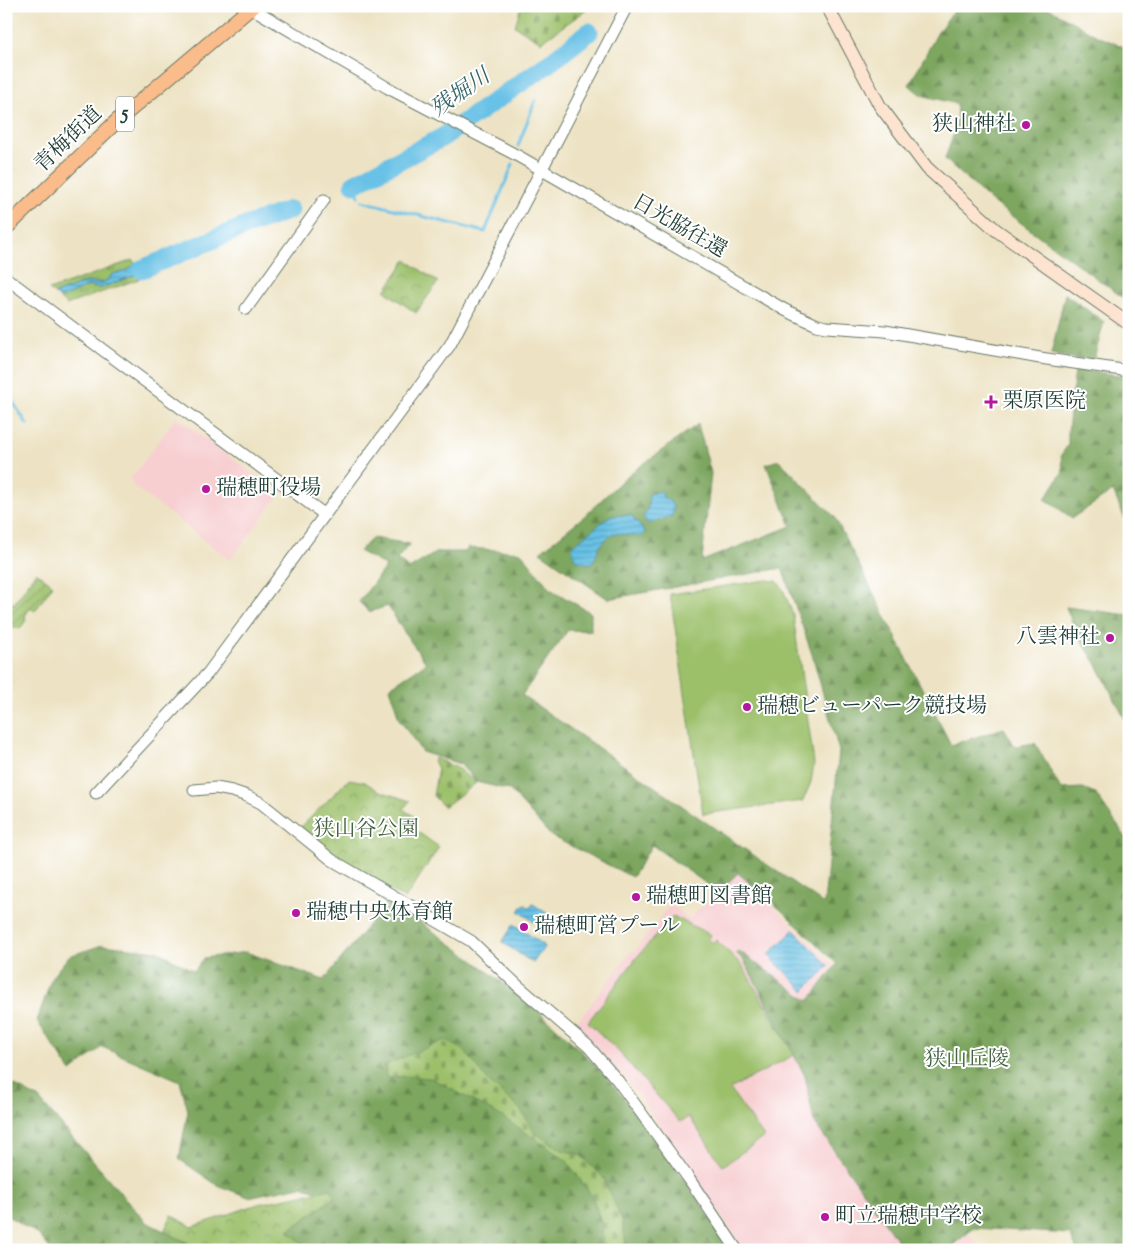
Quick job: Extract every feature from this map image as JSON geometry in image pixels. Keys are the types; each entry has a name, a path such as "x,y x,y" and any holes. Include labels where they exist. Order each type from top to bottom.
{"main road":[{"path":"827,6 880,106 926,168 996,230 1129,324"},
{"name":"青梅街道","path":"6,228 118,120 251,7"}],"street":[{"path":"96,793 208,672 450,345 627,6"},
{"name":"日光脇往還","path":"251,7 388,88 541,169 785,310 817,325 892,332 1040,358 1129,370"},
{"path":"246,309 324,200"},
{"path":"6,278 325,515"},
{"path":"194,790 216,788 247,796 261,803 332,860 471,941 517,986 588,1046 618,1081 689,1179 737,1250"}],"shaded area":[{"name":"瑞穂町役場","path":"176,417 280,494 230,560 132,485 131,479"},
{"path":"738,873 834,965 809,1001 739,951 737,954 744,961 805,1076 814,1122 904,1250 744,1250 642,1100 624,1077 592,1043 573,1027 631,952 635,951 670,904 689,919"},
{"path":"969,1234 982,1250 949,1250"}],"green space":[{"path":"521,6 592,6 541,42 515,26"},
{"path":"957,6 1045,6 1097,36 1129,49 1129,302 991,201 945,159 956,127 957,104 921,95 909,85 938,32"},
{"path":"133,260 135,265 124,272 112,274 109,279 101,283 86,282 55,294 49,290"},
{"path":"406,260 438,282 416,313 385,291"},
{"path":"138,274 139,279 66,305 60,299 88,286 101,288"},
{"path":"1065,294 1104,322 1093,362 1051,354"},
{"path":"1075,370 1129,376 1129,529 1113,491 1072,518 1045,499 1063,471 1061,455 1068,445"},
{"name":"狭山丘陵","path":"698,424 711,473 702,561 791,526 766,464 779,460 834,516 951,745 1004,728 1015,746 1035,743 1061,789 1083,788 1095,793 1129,842 1129,1250 1077,1250 1070,1234 974,1228 947,1250 904,1250 814,1122 805,1076 744,961 737,954 739,951 809,1001 837,964 781,910 738,873 718,892 652,845 632,877 551,836 510,790 476,782 460,764 422,752 399,719 390,687 426,663 388,606 369,612 359,602 386,566 359,551 373,538 410,544 397,559 409,569 437,552 465,552 468,548 521,552 550,589 591,613 591,631 568,630 522,695 824,904 839,751 812,654 782,568 608,599 540,552 583,517 627,476"},
{"path":"36,572 53,585 35,611 30,608 25,616 26,620 20,629 6,625 6,600 14,604"},
{"name":"瑞穂ビューパーク競技場","path":"767,580 777,581 783,589 793,615 814,763 811,782 803,801 703,814 670,594"},
{"path":"1066,607 1129,615 1129,727 1096,663 1076,632"},
{"path":"435,758 457,768 476,783 444,807 433,796 438,768 433,761"},
{"name":"狭山谷公園","path":"349,779 365,782 377,790 410,801 403,809 414,816 408,825 439,847 405,899 334,858 299,829"},
{"path":"389,900 514,991 561,1031 583,1053 644,1123 732,1250 310,1250 288,1231 335,1197 301,1186 248,1197 217,1185 179,1159 188,1111 180,1081 102,1047 71,1072 37,1021 52,977 69,956 102,945 158,951 194,971 204,958 246,952 324,980"},
{"path":"673,916 711,935 709,939 713,943 716,940 742,965 794,1055 730,1089 764,1137 723,1166 689,1117 680,1122 619,1052 588,1022 637,957"},
{"path":"445,1040 464,1050 490,1083 520,1109 534,1132 562,1150 579,1154 603,1177 622,1220 627,1250 603,1250 602,1224 592,1196 566,1160 501,1116 431,1078 405,1076 386,1078 385,1065"},
{"path":"6,1081 38,1098 146,1222 202,1250 51,1250 39,1235 6,1215"},
{"path":"331,1189 335,1197 288,1231 310,1250 202,1250 164,1231 172,1215 192,1227 258,1204"}],"water":[{"path":"135,265 138,274 101,288 88,286 60,299 55,294 87,282 101,283 109,279 112,274 124,272"},
{"path":"661,491 664,499 669,500 674,508 672,516 648,524 643,516 648,509 649,494"},
{"path":"631,515 645,532 641,537 614,533 601,544 592,562 588,563 575,559 572,546 610,516"},
{"path":"524,904 530,908 533,904 557,920 546,935 536,928 538,925 519,911"},
{"path":"514,924 545,946 533,963 502,942"},
{"path":"794,930 829,966 804,991 768,955"}],"waterway":[{"name":"残堀川","path":"354,184 443,137 548,64 589,32"},
{"path":"518,146 535,101"},
{"path":"362,201 485,232 513,164"},
{"path":"354,184 359,196"},
{"name":"残堀川","path":"142,269 290,210"},
{"path":"6,391 27,424"}],"place":[{"name":"狭山神社","path":"1026,125"},
{"name":"栗原医院","path":"991,402"},
{"name":"瑞穂町役場","path":"206,489"},
{"name":"八雲神社","path":"1110,638"},
{"name":"瑞穂ビューパーク競技場","path":"747,707"},
{"name":"瑞穂町図書館","path":"636,897"},
{"name":"瑞穂中央体育館","path":"296,913"},
{"name":"瑞穂町営プール","path":"524,927"},
{"name":"町立瑞穂中学校","path":"825,1217"}]}
